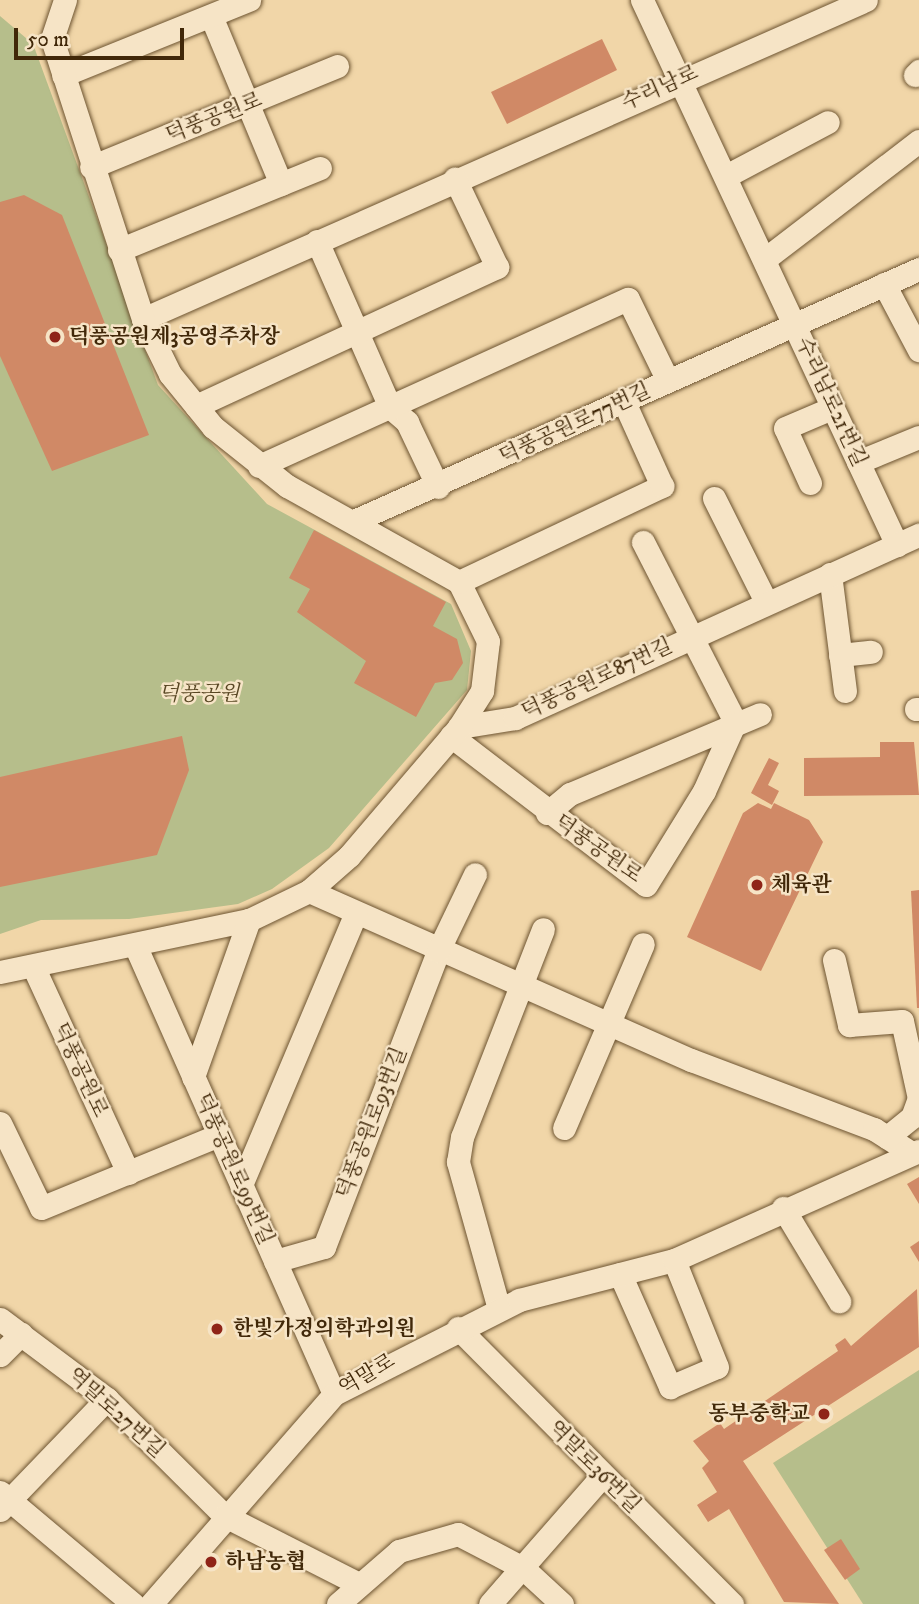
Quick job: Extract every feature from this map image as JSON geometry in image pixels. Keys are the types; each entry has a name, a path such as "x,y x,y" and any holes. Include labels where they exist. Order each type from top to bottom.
{"street":[{"path":"0,972 249,920 309,891 349,856 455,732 482,691 488,641 459,582 259,466 196,405 170,374 144,319 119,250 52,39 65,0"},
{"path":"63,75 249,0"},
{"name":"수리남로21번길","path":"642,0 682,77 897,545"},
{"name":"수리남로","path":"144,319 682,77 866,0"},
{"path":"211,16 281,184"},
{"name":"덕풍공원로","path":"91,167 337,66"},
{"path":"726,176 828,122"},
{"path":"765,259 919,141"},
{"path":"119,250 320,168"},
{"path":"196,405 496,267 455,179"},
{"path":"317,242 390,407 407,422 438,487"},
{"name":"덕풍공원로77번길","path":"354,521 438,487 794,322 919,269"},
{"path":"884,284 919,350"},
{"path":"259,466 628,299 668,381"},
{"path":"459,582 662,486 624,402"},
{"path":"810,483 785,428 832,408"},
{"path":"858,462 919,437"},
{"path":"713,498 766,602"},
{"name":"덕풍공원로87번길","path":"455,732 515,718 693,635 919,535"},
{"name":"덕풍공원로87번길","path":"643,542 693,635 735,722"},
{"path":"830,574 845,691"},
{"path":"840,655 871,652"},
{"path":"547,813 570,794 735,722 760,714"},
{"name":"덕풍공원로","path":"455,732 547,813 646,885 704,791 735,722"},
{"path":"438,951 475,874"},
{"path":"309,891 438,951 605,1023 887,1137 914,1152"},
{"path":"241,1185 356,913"},
{"path":"193,1077 249,920"},
{"path":"499,1309 458,1162 462,1137 524,987 543,929"},
{"path":"564,1128 605,1023 643,944"},
{"name":"덕풍공원로99번길","path":"135,945 334,1394"},
{"name":"덕풍공원로93번길","path":"275,1261 324,1247 438,951"},
{"path":"834,960 849,1025 902,1021 919,1098 912,1117 887,1137"},
{"name":"덕풍공원로","path":"33,966 128,1173"},
{"path":"0,1123 41,1208 219,1135"},
{"name":"역말로","path":"151,1604 334,1394 499,1309 674,1260 783,1208 914,1152"},
{"path":"783,1208 839,1301"},
{"path":"620,1274 670,1387 717,1367 674,1260"},
{"name":"역말로27번길","path":"0,1319 107,1399 225,1516 357,1583"},
{"name":"역말로36번길","path":"458,1328 732,1604"},
{"path":"0,1355 21,1334"},
{"path":"107,1399 3,1501 133,1604"},
{"path":"490,1604 602,1476"},
{"path":"338,1604 357,1583 399,1551 458,1534 523,1568 562,1604"}],"green space":[{"name":"덕풍공원","path":"0,16 33,44 158,385 267,504 451,604 471,651 467,690 329,848 272,889 238,904 129,919 41,920 0,934"},
{"path":"919,1370 919,1604 863,1604 773,1463"}],"building":[{"path":"602,39 617,70 507,124 491,92"},
{"name":"덕풍공원제3공영주차장","path":"24,195 62,215 149,435 52,471 0,356 0,202"},
{"path":"314,530 446,602 433,626 457,639 463,663 452,680 435,683 416,717 354,683 366,661 297,612 310,589 289,578"},
{"path":"182,736 189,770 157,855 0,887 0,777"},
{"path":"880,742 914,742 919,795 804,796 804,758 880,757"},
{"path":"769,758 779,763 768,785 779,791 772,805 751,793"},
{"name":"체육관","path":"758,803 771,809 774,803 809,820 823,842 761,971 687,937 743,813"},
{"path":"919,890 919,1008 917,1008 911,891"},
{"path":"919,1177 919,1204 907,1184"},
{"path":"919,1241 919,1262 910,1247"},
{"path":"917,1289 919,1347 743,1461 839,1604 784,1602 729,1509 708,1522 697,1505 717,1492 702,1468 709,1461 693,1441 720,1423 724,1429 838,1351 835,1345 845,1338 851,1346"},
{"path":"841,1539 860,1569 845,1580 824,1550"}],"place":[{"name":"덕풍공원제3공영주차장","path":"55,337"},
{"name":"체육관","path":"757,885"},
{"name":"한빛가정의학과의원","path":"217,1329"},
{"name":"동부중학교","path":"824,1414"},
{"name":"하남농협","path":"211,1562"}]}
